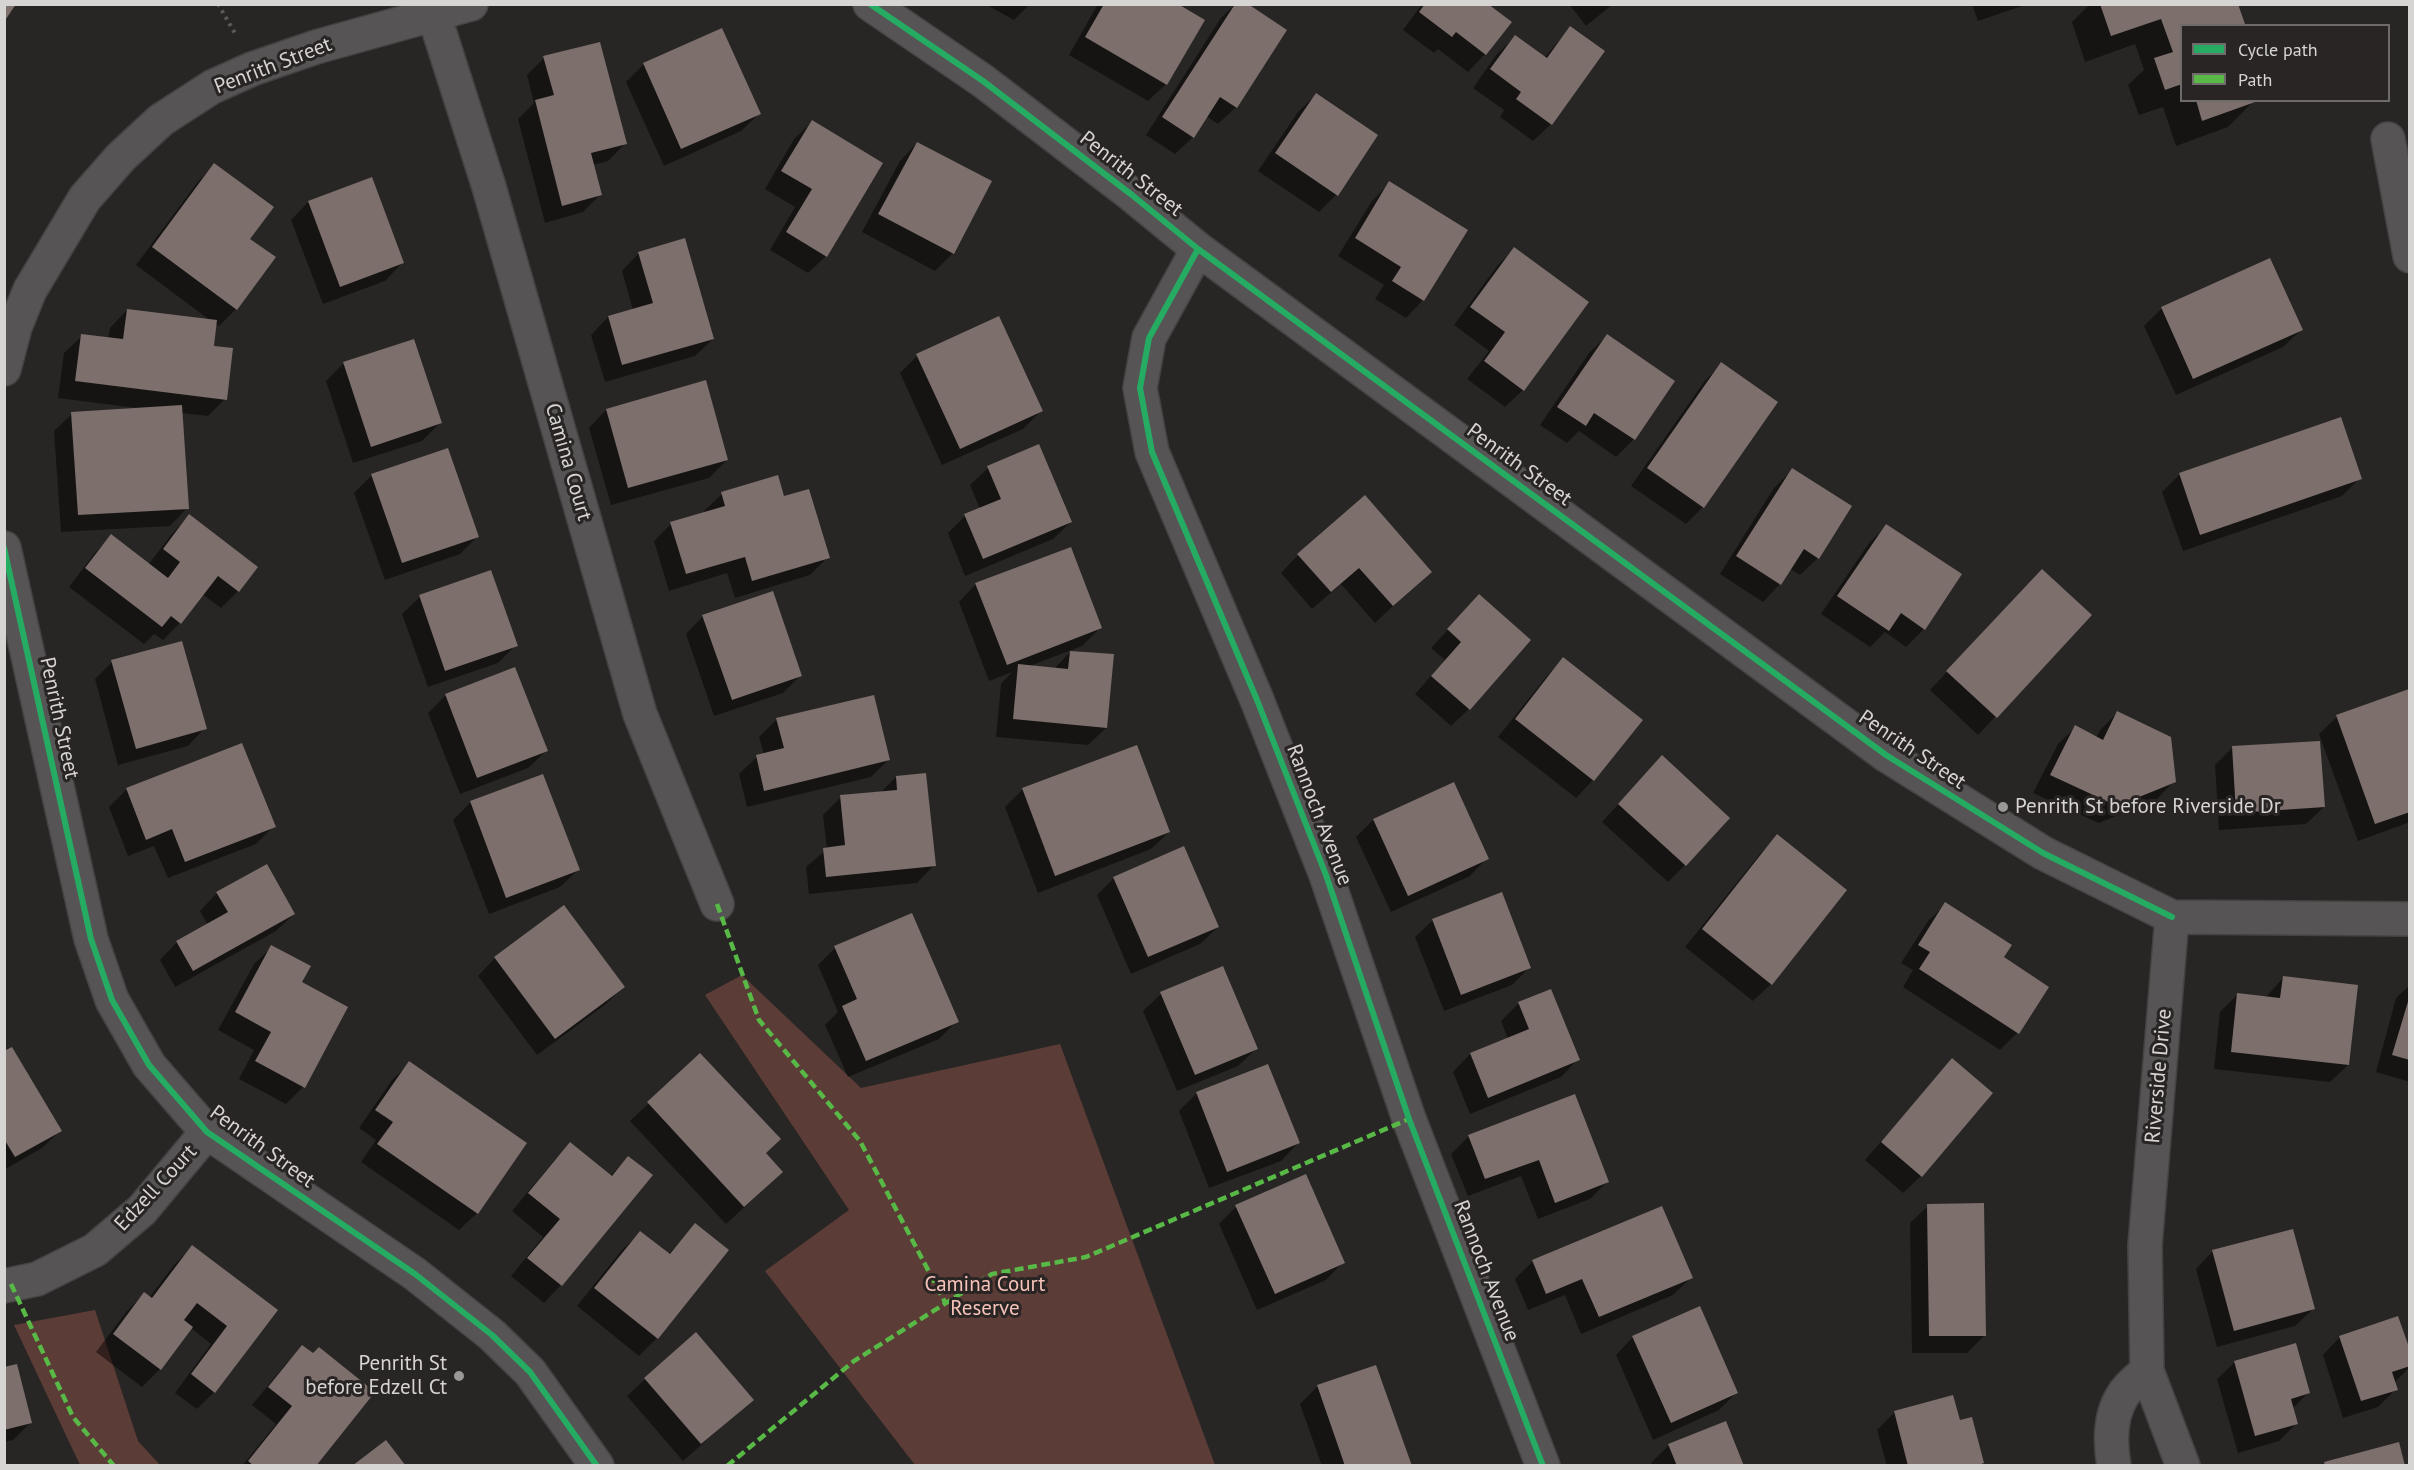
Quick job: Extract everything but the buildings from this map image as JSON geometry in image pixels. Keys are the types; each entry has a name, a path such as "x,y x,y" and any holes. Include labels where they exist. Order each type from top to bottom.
{"street":[{"name":"Penrith Street","path":"4,369 15,327 30,290 85,198 121,158 161,120 212,87 252,69 316,47 471,4"},
{"name":"Penrith Street","path":"870,4 983,81 1132,195 1198,249 1886,755 2043,853 2172,917"},
{"name":"Camina Court","path":"434,15 489,187 640,714 717,904"},
{"path":"2388,138 2409,256"},
{"name":"Rannoch Avenue","path":"1198,249 1149,338 1140,388 1152,452 1257,700 1326,875 1409,1119 1543,1466"},
{"name":"Penrith Street","path":"4,548 91,939 108,990 149,1065 207,1132 415,1274 492,1335 530,1372 597,1466"},
{"path":"2172,917 2409,919"},
{"name":"Riverside Drive","path":"2172,917 2145,1245 2147,1371 2183,1466"},
{"name":"Edzell Court","path":"4,1286 37,1279 95,1250 142,1210 207,1132"},
{"path":"2114,1466 2111,1449 2114,1418 2123,1394 2147,1371"}],"path":[{"path":"218,4 242,46"}],"green space":[{"name":"Camina Court Reserve","path":"742,975 861,1088 1060,1044 1215,1465 915,1465 765,1271 849,1210 705,995"},
{"path":"95,1310 138,1441 160,1465 80,1465 14,1325"}],"marked path":[{"path":"717,904 759,1020 860,1141 946,1304"},
{"path":"727,1466 854,1361 992,1274 1086,1257 1409,1119"},
{"path":"11,1284 73,1417 114,1466"}],"cycle path":[{"path":"870,4 983,81 1132,195 1198,249 1886,755 2043,853 2172,917"},
{"path":"1198,249 1149,338 1140,388 1152,452 1257,700 1326,875 1409,1119 1543,1466"},
{"path":"4,548 91,939 112,1000 149,1065 207,1132 415,1274 492,1335 530,1372 597,1466"}],"place":[{"name":"Penrith St before Riverside Dr","path":"2003,807"},
{"name":"Penrith St before Edzell Ct","path":"459,1376"}]}
